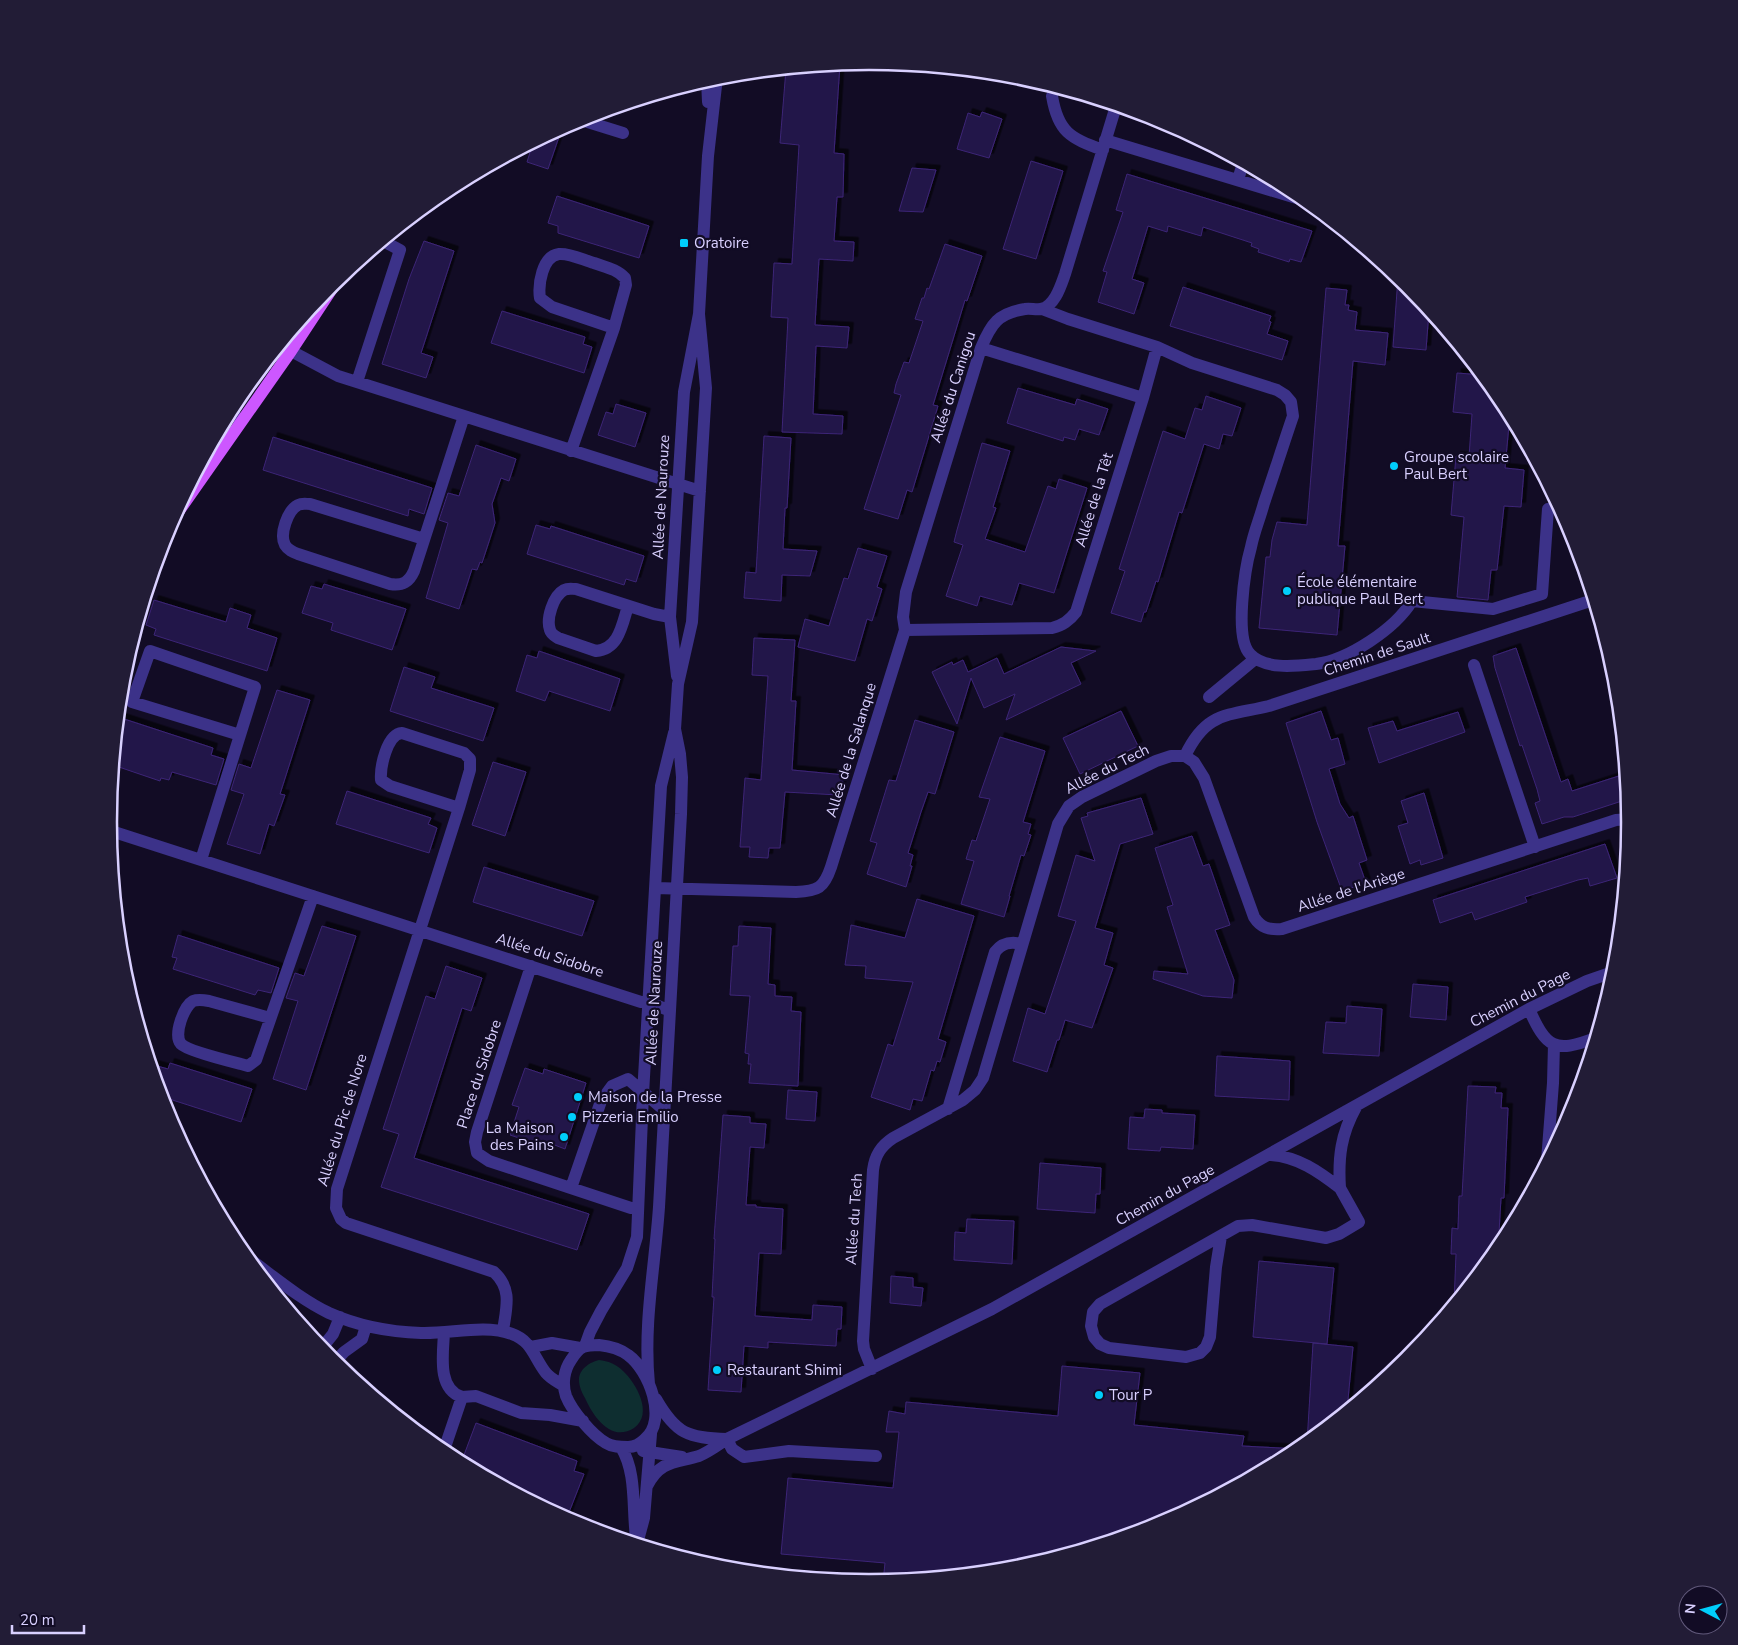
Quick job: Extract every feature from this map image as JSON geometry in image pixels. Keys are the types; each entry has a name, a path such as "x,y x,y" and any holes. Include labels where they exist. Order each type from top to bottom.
{"main road":[{"path":"195,489 319,309"}],"street":[{"name":"Allée de Naurouze","path":"678,684 670,617 678,483 684,392 699,314 708,156 717,85"},
{"name":"Allée de Naurouze","path":"707,88 708,156"},
{"path":"1052,96 1055,111 1062,126 1070,136 1083,143 1104,145 1281,193"},
{"path":"1114,111 1060,287 1055,297 1042,309 1157,347 1192,363 1273,388 1289,399 1293,409 1293,416 1251,545 1245,573 1242,634 1246,650 1255,659 1269,664 1301,666 1321,663 1336,658 1363,645 1391,626 1405,613 1412,601 1493,609 1542,594 1548,509"},
{"path":"591,123 623,133"},
{"path":"1238,180 1241,169"},
{"path":"357,382 400,250 389,244"},
{"path":"571,451 614,328 626,285 625,278 615,270 561,254 554,256 544,268 540,282 540,298 552,307 614,328"},
{"name":"Allée du Canigou","path":"905,630 906,592 981,348 988,332 1001,317 1022,310 1042,309"},
{"name":"Allée de Naurouze","path":"651,1388 647,1365 648,1324 656,1246 682,778 675,729 678,684 692,622 706,388 699,314"},
{"name":"Allée de la Têt","path":"905,630 1052,628 1069,621 1076,612 1143,398 1157,347"},
{"path":"981,348 1143,398"},
{"path":"291,351 338,376 700,491"},
{"path":"235,416 242,422"},
{"path":"424,539 310,504 303,504 292,510 283,539 290,551 298,554 398,585 404,584 410,579 424,539 464,416"},
{"path":"628,606 619,635 614,643 602,650 596,651 558,638 550,631 549,624 555,600 559,594 568,589 576,589 661,616 670,617"},
{"name":"Chemin de Sault","path":"1186,756 1196,737 1215,719 1269,706 1588,602"},
{"name":"Allée de la Salanque","path":"655,888 810,892 824,884 832,867 905,630"},
{"path":"128,697 150,651 255,687 202,860"},
{"path":"1209,697 1255,659"},
{"path":"1474,665 1535,846"},
{"path":"127,700 240,735"},
{"path":"651,1434 640,1444 626,1447 606,1443 583,1421 570,1404 564,1386 568,1365 583,1347 627,1268 637,1237 661,786 675,729"},
{"path":"419,930 459,808 470,770 470,759 459,751 408,735 396,734 392,737 382,766 381,780 390,786 459,808"},
{"name":"Allée du Tech","path":"872,1369 863,1345 874,1161 886,1143 963,1100 975,1090 982,1078 1058,824 1064,811 1082,798 1156,761 1171,756 1186,756"},
{"name":"Allée de l'Ariège","path":"1186,756 1194,762 1204,778 1254,917 1261,926 1270,930 1282,929 1622,820"},
{"name":"Allée du Sidobre","path":"117,833 641,1002 649,1002 670,1011"},
{"path":"270,1018 209,1001 193,1001 187,1007 181,1021 178,1035 179,1042 191,1049 248,1066 253,1063 259,1055 313,896"},
{"name":"Allée du Pic de Nore","path":"419,930 337,1189 336,1208 341,1219 346,1223 494,1272 504,1284 506,1292 507,1302 503,1331"},
{"path":"948,1109 992,958 1000,946 1010,942 1022,944"},
{"name":"Place du Sidobre","path":"531,966 477,1132 474,1142 475,1150 479,1156 489,1161 631,1208 638,1208"},
{"name":"Chemin du Page","path":"647,1486 651,1477 662,1466 700,1456 727,1439 992,1310 1529,1009 1587,981 1606,975"},
{"path":"1529,1009 1545,1039 1554,1044 1574,1045 1589,1040"},
{"path":"1548,1145 1554,1044"},
{"path":"571,1188 601,1101 612,1086 646,1070"},
{"path":"628,1079 664,1110"},
{"path":"1220,1236 1210,1337 1203,1350 1196,1355 1186,1357 1110,1348 1097,1341 1091,1326 1091,1317 1096,1307 1106,1300 1220,1236 1238,1226 1247,1224 1326,1238 1339,1234 1359,1222 1340,1188 1339,1168 1343,1136 1357,1106"},
{"path":"1271,1154 1293,1158 1340,1188"},
{"path":"263,1269 311,1303 340,1318 366,1326 420,1333 481,1330 503,1331 522,1339 531,1347 545,1372 564,1386"},
{"path":"326,1343 333,1334 340,1318"},
{"path":"340,1357 362,1339 366,1326"},
{"path":"444,1333 443,1370 446,1384 451,1392 462,1397 476,1396 522,1413 550,1415 583,1421"},
{"path":"531,1347 552,1343 583,1347 606,1346 628,1355 636,1362 651,1388 655,1412 649,1453 644,1518 639,1538"},
{"name":"Chemin du Page","path":"651,1388 664,1413 680,1430 691,1436 727,1439"},
{"path":"446,1444 462,1397"},
{"path":"727,1439 732,1449 744,1457 789,1451 876,1456"},
{"path":"626,1447 626,1456 630,1469 636,1538"},
{"name":"Chemin du Page","path":"626,1447 649,1453 688,1458"}],"green space":[{"path":"599,1360 618,1366 633,1383 641,1399 643,1415 640,1422 626,1432 610,1430 604,1425 588,1405 581,1389 579,1376 583,1369 592,1362"}],"building":[{"path":"840,71 834,153 844,154 843,197 837,197 834,241 854,242 853,261 819,259 815,325 849,327 847,348 816,346 813,414 843,416 842,434 782,432 788,318 771,317 774,263 792,264 799,145 780,143 786,75"},
{"path":"982,112 1002,119 989,158 957,149 968,113 980,117"},
{"path":"559,137 548,169 527,162 530,151"},
{"path":"1031,161 1063,171 1036,259 1003,249"},
{"path":"912,168 936,170 923,212 899,211"},
{"path":"1127,174 1312,231 1301,262 1290,259 1289,262 1258,252 1259,249 1251,246 1252,243 1203,227 1201,236 1168,226 1167,232 1148,226 1132,279 1144,283 1134,314 1098,302 1107,272 1103,271 1123,212 1116,210"},
{"path":"557,196 649,226 639,258 558,233 558,226 548,223"},
{"path":"424,241 454,251 421,353 433,357 426,378 382,364 409,279"},
{"path":"945,244 982,256 967,301 965,300 933,405 938,406 912,492 907,490 898,519 864,509 901,395 894,393 896,384 904,362 909,363 923,321 915,319 922,298 924,298 927,288 929,289"},
{"path":"1183,287 1271,316 1267,334 1288,341 1282,360 1170,326"},
{"path":"1397,287 1428,319 1426,350 1393,347"},
{"path":"1326,288 1347,290 1345,305 1349,305 1348,310 1357,312 1355,330 1388,333 1385,365 1353,361 1338,546 1345,546 1337,635 1259,628 1266,557 1270,557 1277,522 1307,525"},
{"path":"502,311 585,337 583,344 592,347 584,373 491,343"},
{"path":"1457,373 1473,374 1509,426 1505,468 1524,470 1521,507 1504,506 1497,570 1491,570 1488,600 1457,597 1464,517 1451,515 1456,456 1469,457 1472,414 1453,412"},
{"path":"1018,388 1075,405 1077,399 1108,409 1099,435 1079,429 1075,440 1064,437 1063,441 1007,423"},
{"path":"1206,396 1241,408 1232,436 1223,434 1219,449 1204,444 1182,513 1179,512 1158,582 1156,581 1141,622 1111,613 1125,571 1119,569 1163,431 1185,439 1195,408 1202,410"},
{"path":"616,404 646,413 635,447 598,435 606,412 613,414"},
{"path":"764,436 791,438 783,549 817,551 810,576 782,575 781,601 744,598 746,572 756,573"},
{"path":"273,437 432,488 424,514 409,509 408,516 263,470"},
{"path":"982,443 1010,451 993,507 996,508 985,539 1025,552 1048,486 1056,489 1059,479 1087,488 1054,593 1019,583 1012,605 980,596 977,606 946,596 963,545 954,542"},
{"path":"476,445 516,459 509,481 501,478 492,504 495,523 482,563 480,562 477,570 472,569 459,609 426,598 448,523 439,520 448,493 459,496"},
{"path":"536,525 550,529 551,526 644,556 636,582 626,579 624,585 527,554"},
{"path":"858,548 887,556 877,587 882,589 872,621 867,619 855,661 798,647 805,619 829,626 844,578 848,579"},
{"path":"324,584 406,609 392,650 331,630 333,623 302,613 311,586 322,589"},
{"path":"154,600 226,622 230,608 251,615 247,628 277,638 267,671 154,635 156,629 146,625"},
{"path":"754,638 795,640 791,701 796,701 792,770 845,775 838,795 785,792 780,848 769,848 768,858 749,857 750,847 740,847 745,778 761,780 768,676 752,675"},
{"path":"1061,647 1096,651 1071,663 1081,684 1006,720 1015,694 984,708 971,678 957,724 932,672 952,662 953,665 963,660 968,672 997,658 1004,674"},
{"path":"1516,648 1561,782 1568,779 1572,791 1620,776 1621,801 1573,817 1564,817 1542,824 1535,803 1540,801 1537,789 1522,745 1520,746 1495,668 1493,656"},
{"path":"539,651 620,679 610,711 549,691 545,701 516,691 527,655 537,658"},
{"path":"404,667 435,677 431,688 494,708 483,741 390,711"},
{"path":"277,690 310,700 280,794 285,795 274,826 269,824 260,854 227,844 244,794 231,790 239,764 251,768"},
{"path":"1121,711 1138,746 1080,774 1063,738"},
{"path":"1321,711 1331,740 1338,738 1345,764 1329,769 1340,804 1349,818 1353,816 1367,860 1359,863 1366,883 1342,891 1317,822 1286,723"},
{"path":"1458,712 1465,732 1379,763 1368,728 1393,721 1397,731"},
{"path":"124,719 213,748 211,755 224,759 216,785 172,772 169,780 161,778 160,781 119,767"},
{"path":"915,720 954,732 935,794 928,792 908,853 913,855 906,887 867,874 877,843 870,841 889,780 896,781"},
{"path":"1000,737 1045,751 1023,822 1031,824 1028,834 1031,835 1024,856 1021,855 1004,917 961,904 974,861 966,859 972,840 976,841 990,799 979,797"},
{"path":"493,762 526,772 505,836 472,825"},
{"path":"347,791 431,818 428,824 437,828 429,853 336,824"},
{"path":"1424,793 1443,858 1421,865 1420,860 1410,864 1398,826 1408,823 1401,801"},
{"path":"1141,798 1153,834 1120,844 1095,928 1113,933 1104,965 1113,968 1092,1028 1065,1020 1047,1072 1013,1061 1028,1008 1045,1014 1076,921 1058,916 1076,855 1095,861 1081,818 1088,816 1087,813"},
{"path":"1192,836 1203,866 1209,864 1230,925 1215,930 1234,980 1232,998 1203,996 1153,979 1154,971 1188,974 1167,907 1173,905 1155,848"},
{"path":"1605,844 1617,878 1590,886 1588,878 1578,880 1525,897 1527,902 1475,920 1472,912 1440,923 1433,900"},
{"path":"484,867 594,901 582,936 473,902"},
{"path":"917,899 974,916 938,1039 946,1042 940,1062 937,1061 934,1071 931,1070 922,1101 913,1099 910,1110 871,1097 888,1044 893,1046 913,982 865,978 866,966 845,965 851,925 905,938"},
{"path":"322,926 356,936 306,1090 273,1079 298,1001 286,998 295,973 304,976"},
{"path":"739,926 771,928 768,984 775,985 775,996 792,997 791,1011 801,1012 798,1086 749,1083 751,1064 748,1064 749,1054 745,1053 750,996 730,995 733,946 738,946"},
{"path":"178,935 279,968 271,993 258,990 255,995 173,969 177,958 172,957"},
{"path":"446,966 482,978 471,1011 462,1008 414,1158 589,1214 577,1250 381,1187 399,1134 383,1129 426,996 435,999"},
{"path":"1413,984 1448,987 1446,1020 1410,1017"},
{"path":"1347,1006 1382,1009 1379,1056 1323,1053 1326,1022 1346,1023"},
{"path":"1217,1056 1290,1061 1289,1100 1215,1096"},
{"path":"170,1063 252,1089 241,1122 170,1099 157,1066 168,1069"},
{"path":"525,1068 543,1074 544,1069 586,1083 565,1149 547,1142 546,1147 510,1135 519,1107 512,1105"},
{"path":"1468,1086 1496,1087 1495,1093 1502,1093 1501,1108 1508,1108 1504,1198 1501,1198 1499,1235 1454,1295 1456,1254 1451,1254 1452,1228 1458,1229 1459,1196 1462,1196"},
{"path":"788,1090 817,1092 815,1121 786,1119"},
{"path":"1145,1109 1162,1110 1162,1113 1195,1115 1193,1149 1161,1147 1160,1151 1128,1149 1130,1117 1144,1118"},
{"path":"723,1115 750,1117 750,1123 766,1124 764,1148 750,1147 746,1205 783,1209 781,1254 759,1253 755,1316 812,1320 813,1305 842,1307 841,1329 837,1329 836,1346 768,1342 768,1348 744,1346 741,1392 708,1390 714,1297 712,1297 714,1239"},
{"path":"1040,1163 1101,1168 1100,1194 1096,1194 1095,1213 1037,1209"},
{"path":"967,1219 1014,1221 1012,1264 954,1260 955,1232 966,1233"},
{"path":"1259,1261 1334,1268 1327,1344 1253,1337"},
{"path":"891,1276 913,1278 913,1287 923,1288 921,1306 890,1303"},
{"path":"1313,1343 1353,1347 1348,1402 1308,1433"},
{"path":"1062,1366 1140,1373 1134,1425 1244,1436 1242,1446 1286,1448 1245,1474 1157,1518 1111,1535 1016,1561 967,1569 884,1574 885,1563 781,1554 788,1478 893,1488 899,1432 886,1432 889,1411 905,1414 906,1402 1058,1416"},
{"path":"476,1423 577,1461 574,1471 584,1474 569,1512 493,1474 464,1456"}],"place":[{"name":"Oratoire","path":"684,243"},
{"name":"Groupe scolaire Paul Bert","path":"1394,466"},
{"name":"École élémentaire publique Paul Bert","path":"1287,591"},
{"name":"Maison de la Presse","path":"578,1097"},
{"name":"Pizzeria Emilio","path":"572,1117"},
{"name":"La Maison des Pains","path":"564,1137"},
{"name":"Restaurant Shimi","path":"717,1370"},
{"name":"Tour P","path":"1099,1395"}]}
